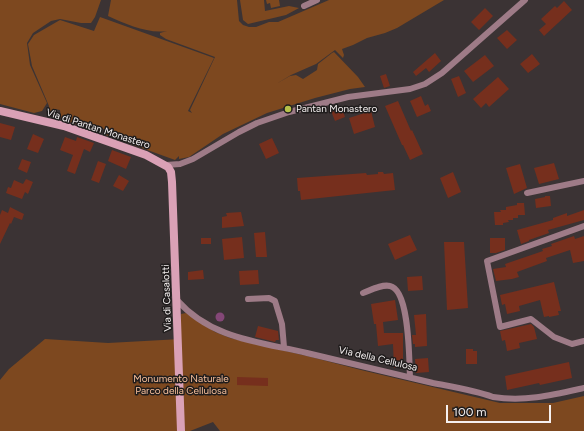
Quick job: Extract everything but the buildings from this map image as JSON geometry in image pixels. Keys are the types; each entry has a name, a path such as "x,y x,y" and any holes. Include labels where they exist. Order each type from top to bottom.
{"street":[{"path":"304,6 317,0"},
{"path":"166,165 189,161 257,123 288,112 352,96 410,89 425,84 442,73 525,0"},
{"name":"Via di Pantan Monastero","path":"0,111 64,126 141,153 166,165"},
{"name":"Via di Casalotti","path":"166,165 170,170 172,182 182,431"},
{"path":"527,192 584,181"},
{"path":"584,226 487,261 500,327 531,319 554,337 572,344 584,341"},
{"path":"364,293 387,286 393,287 396,290 407,324 410,377"},
{"path":"248,299 269,298 275,301 282,324 284,347"},
{"name":"Via della Cellulosa","path":"177,300 191,313 216,330 242,339 284,347 492,397 508,399 544,397 584,388"}],"green space":[{"path":"0,0 101,0 95,17 91,23 81,23 60,19 51,21 33,33 27,43 30,65 47,103 42,111 34,113 0,104"},
{"path":"111,0 237,0 239,21 243,25 256,27 269,22 278,22 329,0 444,0 397,28 367,38 342,49 344,55 343,58 335,50 316,64 291,75 276,84 290,76 296,75 303,79 317,70 318,64 334,52 358,77 365,87 350,89 315,98 267,113 223,134 189,157 179,159 179,156 175,160 106,135 106,130 99,127 96,131 61,119 60,110 55,109 52,115 48,116 49,106 32,66 28,44 34,35 60,20 94,31 100,17 214,58 188,111 192,113 190,110 215,57 166,39 160,35 160,33 167,31 160,32 145,30 108,16"},
{"path":"240,0 264,0 265,11 289,6 299,8 286,15 248,24 243,20"},
{"path":"266,0 279,0 280,6 271,8 270,3 267,4"},
{"name":"Monumento Naturale Parco della Cellulosa","path":"186,313 215,332 230,338 500,403 553,403 584,396 584,431 220,431 213,422 190,431 0,431 0,380 9,369 45,339 108,343 181,339 181,314"}],"shaded area":[{"path":"220,312 225,317 220,322 215,317"}],"place":[{"name":"Pantan Monastero","path":"288,109"}]}
